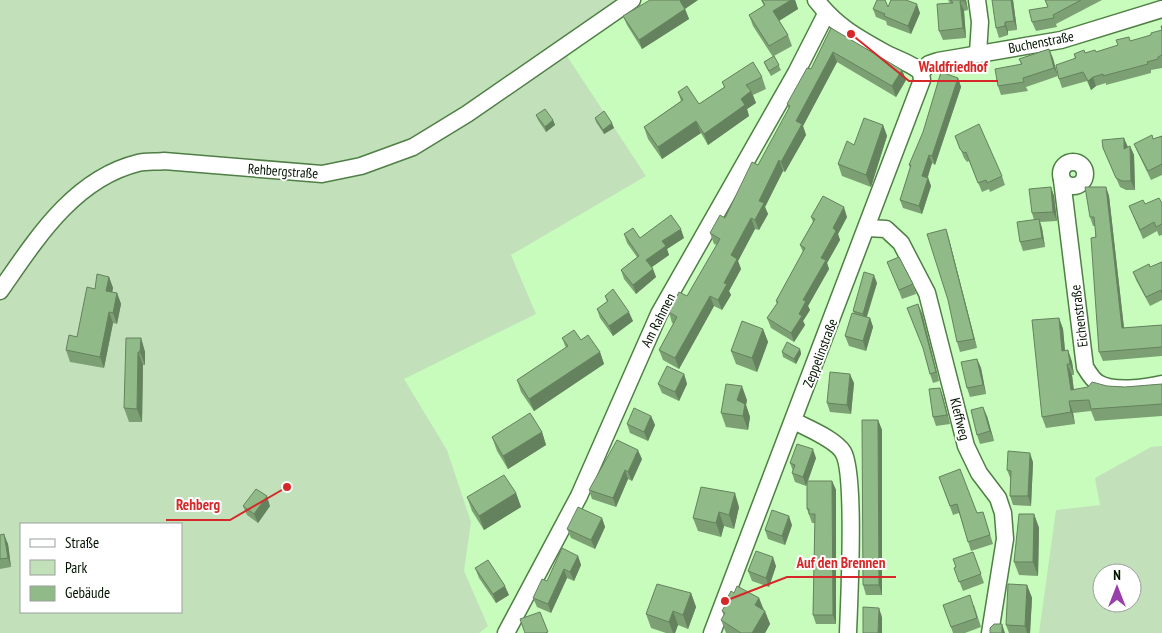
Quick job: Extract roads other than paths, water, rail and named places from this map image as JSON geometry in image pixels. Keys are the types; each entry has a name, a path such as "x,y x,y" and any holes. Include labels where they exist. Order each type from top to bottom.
{"street":[{"name":"Rehbergstraße","path":"0,291 40,235 67,203 100,180 120,169 138,163 164,161 322,174 361,166 413,146 467,114 632,0"},
{"path":"816,0 826,14 851,34 915,66 921,72"},
{"path":"977,0 980,22 978,53"},
{"name":"Buchenstraße","path":"921,72 929,64 938,61 1061,40 1162,9"},
{"name":"Am Rahmen","path":"506,633 579,496 659,314 796,73 826,14"},
{"name":"Zeppelinstraße","path":"712,633 867,228 922,80 921,72"},
{"name":"Eichenstraße","path":"1062,180 1085,367 1097,383 1117,388 1148,387 1162,384"},
{"name":"Kleffweg","path":"867,228 886,229 901,243 927,294 966,446 979,473 998,498 1003,513 1004,539 990,633"},
{"path":"794,421 822,435 843,452 850,483 848,633"}],"place":[{"name":"Waldfriedhof","path":"851,34"},
{"name":"Rehberg","path":"287,487"},
{"name":"Auf den Brennen","path":"725,601"}]}
